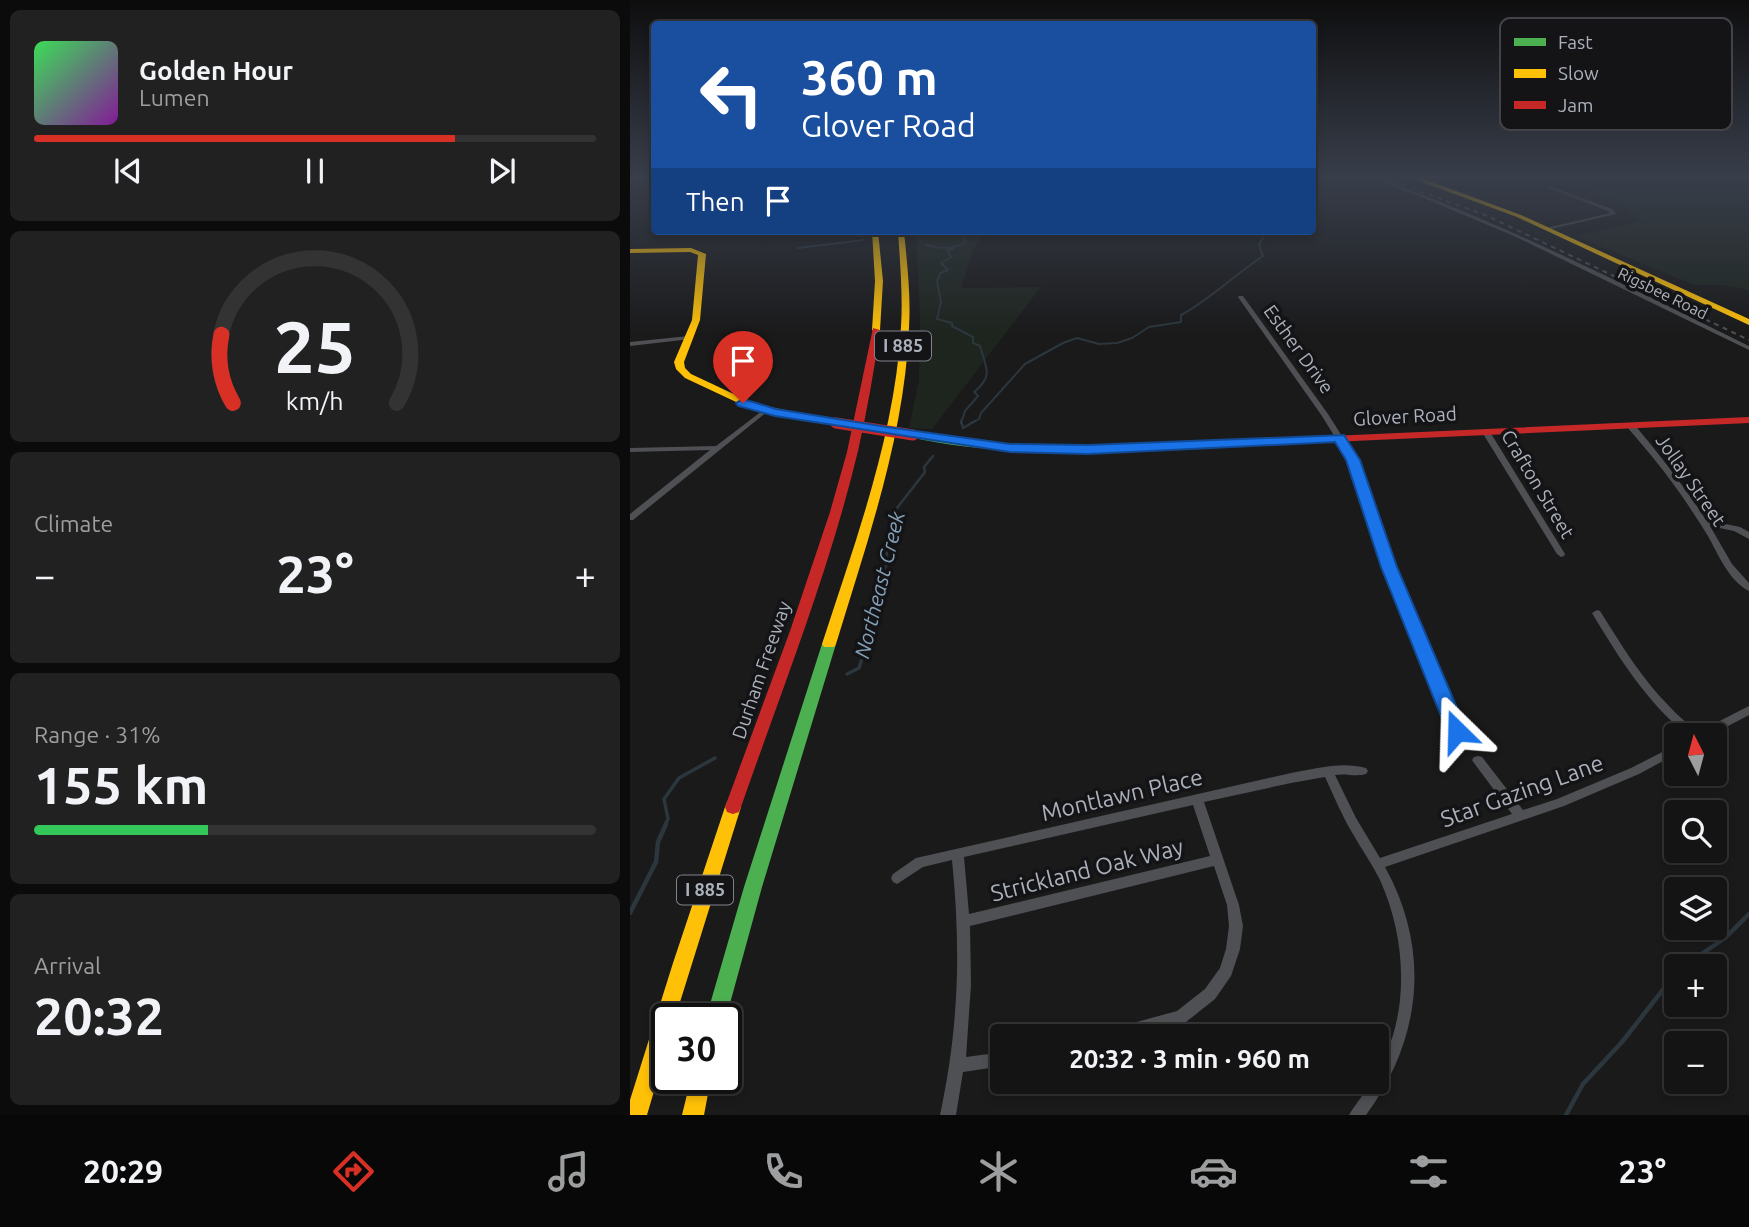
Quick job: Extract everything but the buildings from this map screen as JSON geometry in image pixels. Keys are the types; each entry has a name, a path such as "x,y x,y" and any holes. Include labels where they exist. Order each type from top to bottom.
{"main road":[{"path":"1550,230 1749,322"},
{"name":"Durham Freeway","path":"636,1115 698,910 826,545 851,462 866,402 875,343 880,261 877,235"},
{"name":"I 885","path":"720,1003 762,858 868,520 901,366 906,296 901,235"},
{"name":"Glover Road","path":"630,251 691,250 701,253 698,313 679,362 683,371 728,397 766,410 913,435 989,446 1069,450 1749,420"},
{"path":"693,1115 698,1094"}],"street":[{"name":"Rigsbee Road","path":"1507,230 1749,348"},
{"name":"Esther Drive","path":"1241,297 1353,460 1389,567 1457,731"},
{"path":"630,344 689,338"},
{"path":"630,518 766,410"},
{"name":"Jollay Street","path":"1630,425 1660,460 1704,522 1726,565 1749,588"},
{"name":"Crafton Street","path":"1486,432 1561,554"},
{"path":"630,450 719,448"},
{"path":"1704,522 1737,529 1749,536"},
{"path":"1597,613 1642,684 1680,723"},
{"path":"1725,723 1749,710"},
{"name":"Star Gazing Lane","path":"1377,864 1560,803 1636,771 1664,756"},
{"path":"1478,760 1521,817"},
{"path":"1328,771 1355,828 1377,864 1402,921 1408,959 1404,1027 1395,1053 1371,1099 1357,1115"},
{"name":"Montlawn Place","path":"897,878 920,862 1328,771 1362,771"},
{"path":"1155,1024 1181,1017 1209,993 1226,971 1233,949 1236,926 1233,905 1197,799"},
{"path":"948,1115 959,1065 965,999 966,921 957,854"},
{"name":"Strickland Oak Way","path":"966,921 1217,860"},
{"path":"959,1065 990,1061"}],"shaded area":[{"path":"1602,230 1749,230 1749,290 1723,285 1694,285 1576,236"},
{"path":"916,235 984,235 974,248 961,288 1041,287 932,429 909,428 919,380 920,319"}],"waterway":[{"path":"926,245 951,248 966,242 961,235"},
{"name":"Northeast Creek","path":"972,423 979,419 981,413 1025,364 1063,343 1077,338 1099,344 1117,343 1132,338 1149,327 1181,322 1181,315 1263,256 1259,245 1264,235"},
{"path":"798,248 864,240"},
{"path":"954,248 947,251 951,257 941,263 948,270 940,273 937,282 941,302 937,319 952,323 952,326 973,337 973,343 980,346 987,371 984,381 974,392 978,396 965,411 961,422"},
{"name":"Northeast Creek","path":"961,422 963,428 975,421"},
{"name":"Northeast Creek","path":"876,599 880,581 885,575 887,551 897,523 897,508 925,472 924,467 933,456"},
{"name":"Northeast Creek","path":"847,674 859,668 877,598"},
{"name":"Northeast Creek","path":"665,825 668,819 664,799 679,778 715,758"},
{"name":"Northeast Creek","path":"630,913 656,862 658,842 666,824"},
{"path":"1702,954 1725,938 1749,914"},
{"path":"1566,1115 1583,1084 1622,1042 1664,988"}],"railway":[{"path":"1517,230 1749,340"}],"traffic: fast":[{"path":"913,435 989,446 1089,450 1243,443"},
{"path":"720,1003 753,887 829,644"}],"traffic: slow":[{"path":"1549,230 1749,322"},
{"path":"875,235 879,281 876,330"},
{"path":"829,644 874,496 899,382 906,315 901,235"},
{"path":"630,251 691,250 702,254 696,320 679,362 681,369 688,376 752,406 836,423"},
{"path":"636,1115 733,807"},
{"path":"693,1115 698,1094"}],"traffic: jam":[{"path":"733,807 836,512 866,391 876,330"},
{"path":"1243,443 1749,420"},
{"path":"836,423 913,435"}],"route":[{"path":"743,403 775,412 951,442 1010,448 1088,450 1339,438 1353,460 1389,567 1457,731"}]}
